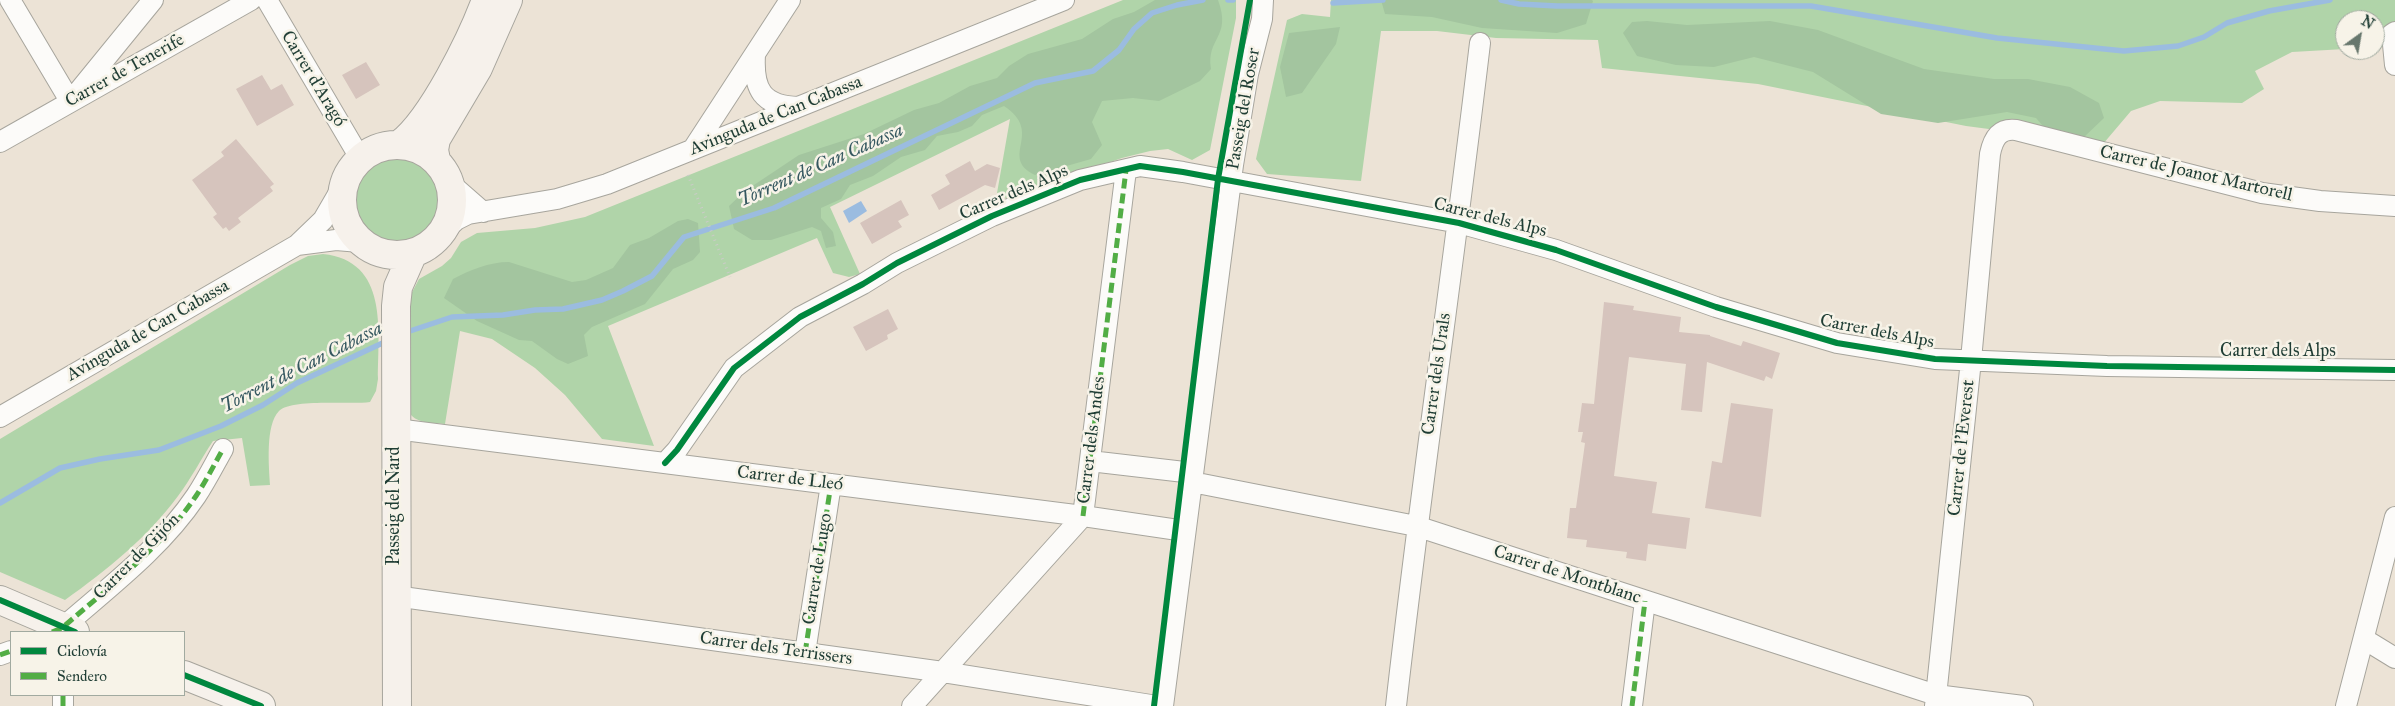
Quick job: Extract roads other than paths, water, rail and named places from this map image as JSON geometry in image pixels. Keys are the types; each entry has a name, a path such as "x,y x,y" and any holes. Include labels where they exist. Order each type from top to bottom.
{"street":[{"path":"10,0 70,101 153,0"},
{"name":"Carrer de Tenerife","path":"0,142 251,0"},
{"name":"Carrer d'Aragó","path":"267,0 360,158"},
{"path":"400,144 424,118 461,58 486,0"},
{"path":"482,212 451,184 436,160 434,150 436,139 478,68 508,0"},
{"path":"693,149 790,0"},
{"name":"Avinguda de Can Cabassa","path":"445,230 456,220 468,214 557,199 607,184 1064,0"},
{"name":"Passeig del Roser","path":"1163,706 1231,182 1248,74 1262,10 1273,0"},
{"name":"Carrer dels Urals","path":"1396,706 1416,526 1459,223 1480,43"},
{"path":"755,54 754,73 758,89 767,98 780,106 798,107"},
{"name":"Carrer de Joanot Martorell","path":"2000,133 2008,129 2016,130 2262,193 2320,201 2395,206"},
{"name":"Carrer de l'Everest","path":"1935,700 1971,360 1990,154 1992,144 2000,133"},
{"path":"436,160 414,147 400,144 381,146 360,158 347,175 341,189 343,215 351,232 368,247 394,256 413,253 433,243 445,230 451,211 451,184"},
{"name":"Carrer dels Alps","path":"665,463 677,450 734,368 800,317 863,284 897,263 992,216 1080,180 1140,166 1183,172 1459,223 1556,250 1716,307 1837,343 1934,359 2116,366 2395,370"},
{"name":"Carrer dels Andes","path":"912,706 1082,516 1126,170"},
{"name":"Avinguda de Can Cabassa","path":"0,417 297,245 322,220 341,189"},
{"name":"Avinguda de Can Cabassa","path":"297,245 336,240 368,247"},
{"name":"Passeig del Nard","path":"368,247 385,264 392,282 396,306"},
{"name":"Passeig del Nard","path":"397,706 395,596 396,306 398,287 413,253"},
{"name":"Carrer de Lleó","path":"396,429 1082,516 1185,531"},
{"name":"Carrer de Gijón","path":"63,631 159,540 196,496 223,449"},
{"name":"Carrer de Montblanc","path":"1090,461 1192,478 1416,526 1645,601 1935,700 2023,706"},
{"name":"Carrer de Lugo","path":"805,653 831,484"},
{"path":"2346,706 2395,517"},
{"name":"Carrer dels Terrissers","path":"395,596 943,672 1157,706"},
{"path":"0,600 63,631"},
{"path":"1632,706 1645,601"},
{"path":"2364,639 2395,658"},
{"path":"185,675 261,706"}],"water":[{"path":"861,201 867,211 849,223 843,211"}],"waterway":[{"name":"Torrent de Can Cabassa","path":"404,333 452,317 503,315 535,310 563,309 602,300 652,276 684,237 774,208 1035,83 1093,71 1119,50 1134,29 1152,13 1177,5 1203,0"},
{"name":"Torrent de Can Cabassa","path":"1228,0 1233,0"},
{"name":"Torrent de Can Cabassa","path":"1333,3 1383,0"},
{"name":"Torrent de Can Cabassa","path":"1501,0 1519,4 1557,6 1811,6 1997,38 2124,51 2178,46 2204,37 2227,23 2269,11 2330,0"},
{"name":"Torrent de Can Cabassa","path":"0,503 60,468 100,459 159,450 221,426 263,405 297,383 389,340"}]}
